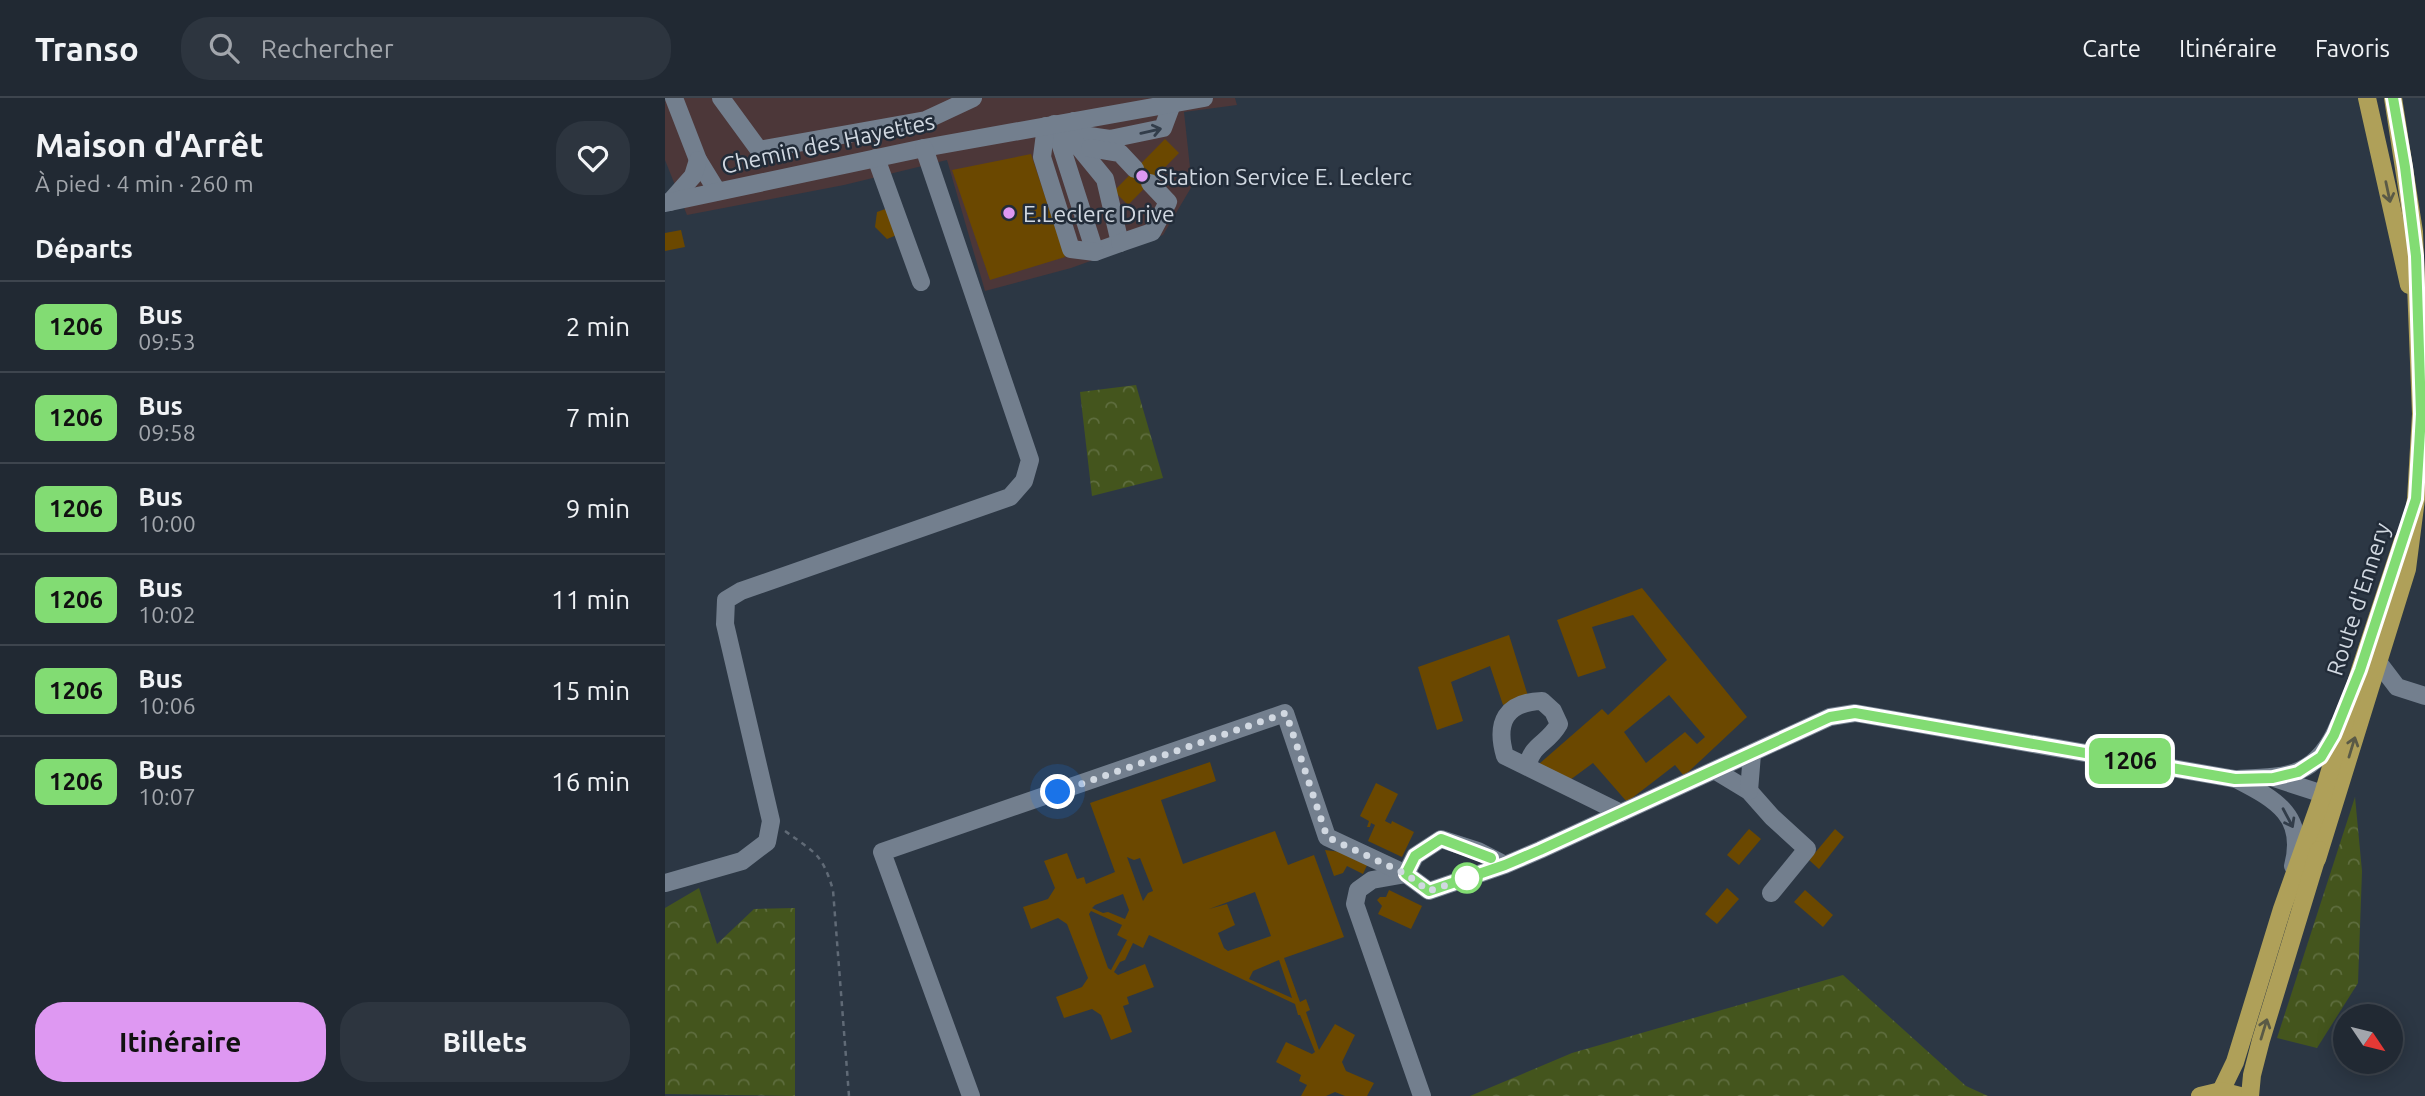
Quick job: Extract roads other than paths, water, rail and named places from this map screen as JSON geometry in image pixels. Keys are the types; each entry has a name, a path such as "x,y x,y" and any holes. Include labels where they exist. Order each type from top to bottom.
{"main road":[{"name":"Route d'Ennery","path":"2367,98 2419,326"},
{"name":"Route d'Ennery","path":"2317,859 2407,569 2416,499 2421,414 2416,256 2409,193 2393,98"},
{"name":"Route d'Ennery","path":"2323,794 2416,499"},
{"path":"2250,1096 2261,1040 2317,859 2325,810 2323,794"},
{"path":"2221,1091 2235,1062 2282,909 2323,794"},
{"path":"2200,1096 2221,1091 2240,1096"}],"street":[{"path":"674,98 698,160 717,191"},
{"path":"721,98 759,150 926,120 974,98"},
{"name":"Chemin des Hayettes","path":"667,202 924,148 1204,98"},
{"path":"1058,124 1082,135 1110,139 1163,128 1172,104"},
{"path":"1058,124 1105,179 1119,243"},
{"path":"1056,200 1058,124"},
{"path":"1058,124 1081,205 1119,243"},
{"path":"1080,147 1120,153 1135,169"},
{"path":"665,883 742,861 767,842 771,821 725,624 726,600 741,591 1010,497 1024,481 1030,460 924,148"},
{"path":"876,158 921,282"},
{"path":"667,202 693,176 698,160"},
{"path":"1119,243 1152,232 1168,202 1150,183"},
{"path":"1056,200 1081,205"},
{"path":"1056,200 1081,205"},
{"path":"1056,200 1081,205"},
{"path":"1056,200 1081,205"},
{"path":"2416,256 2425,273"},
{"path":"2378,662 2397,687 2425,696"},
{"path":"971,1096 882,852 1286,713 1327,837 1406,874 1429,891 1505,865 1830,717 1855,713 2235,779 2273,778 2298,772 2321,757 2334,735 2360,670"},
{"path":"2367,701 2397,687"},
{"path":"1749,792 1752,754"},
{"path":"1527,767 1621,813"},
{"path":"1716,771 1749,792 1807,849 1771,893"},
{"path":"2273,778 2323,794"},
{"path":"2235,779 2270,796 2282,806 2296,834 2297,853 2282,909"},
{"path":"1406,874 1415,856 1441,839 1478,851 1505,865"},
{"path":"1406,874 1372,880 1358,890 1355,904 1422,1096"}],"place":[{"name":"Station Service E. Leclerc","path":"1142,176"},
{"name":"E.Leclerc Drive","path":"1009,213"}]}
